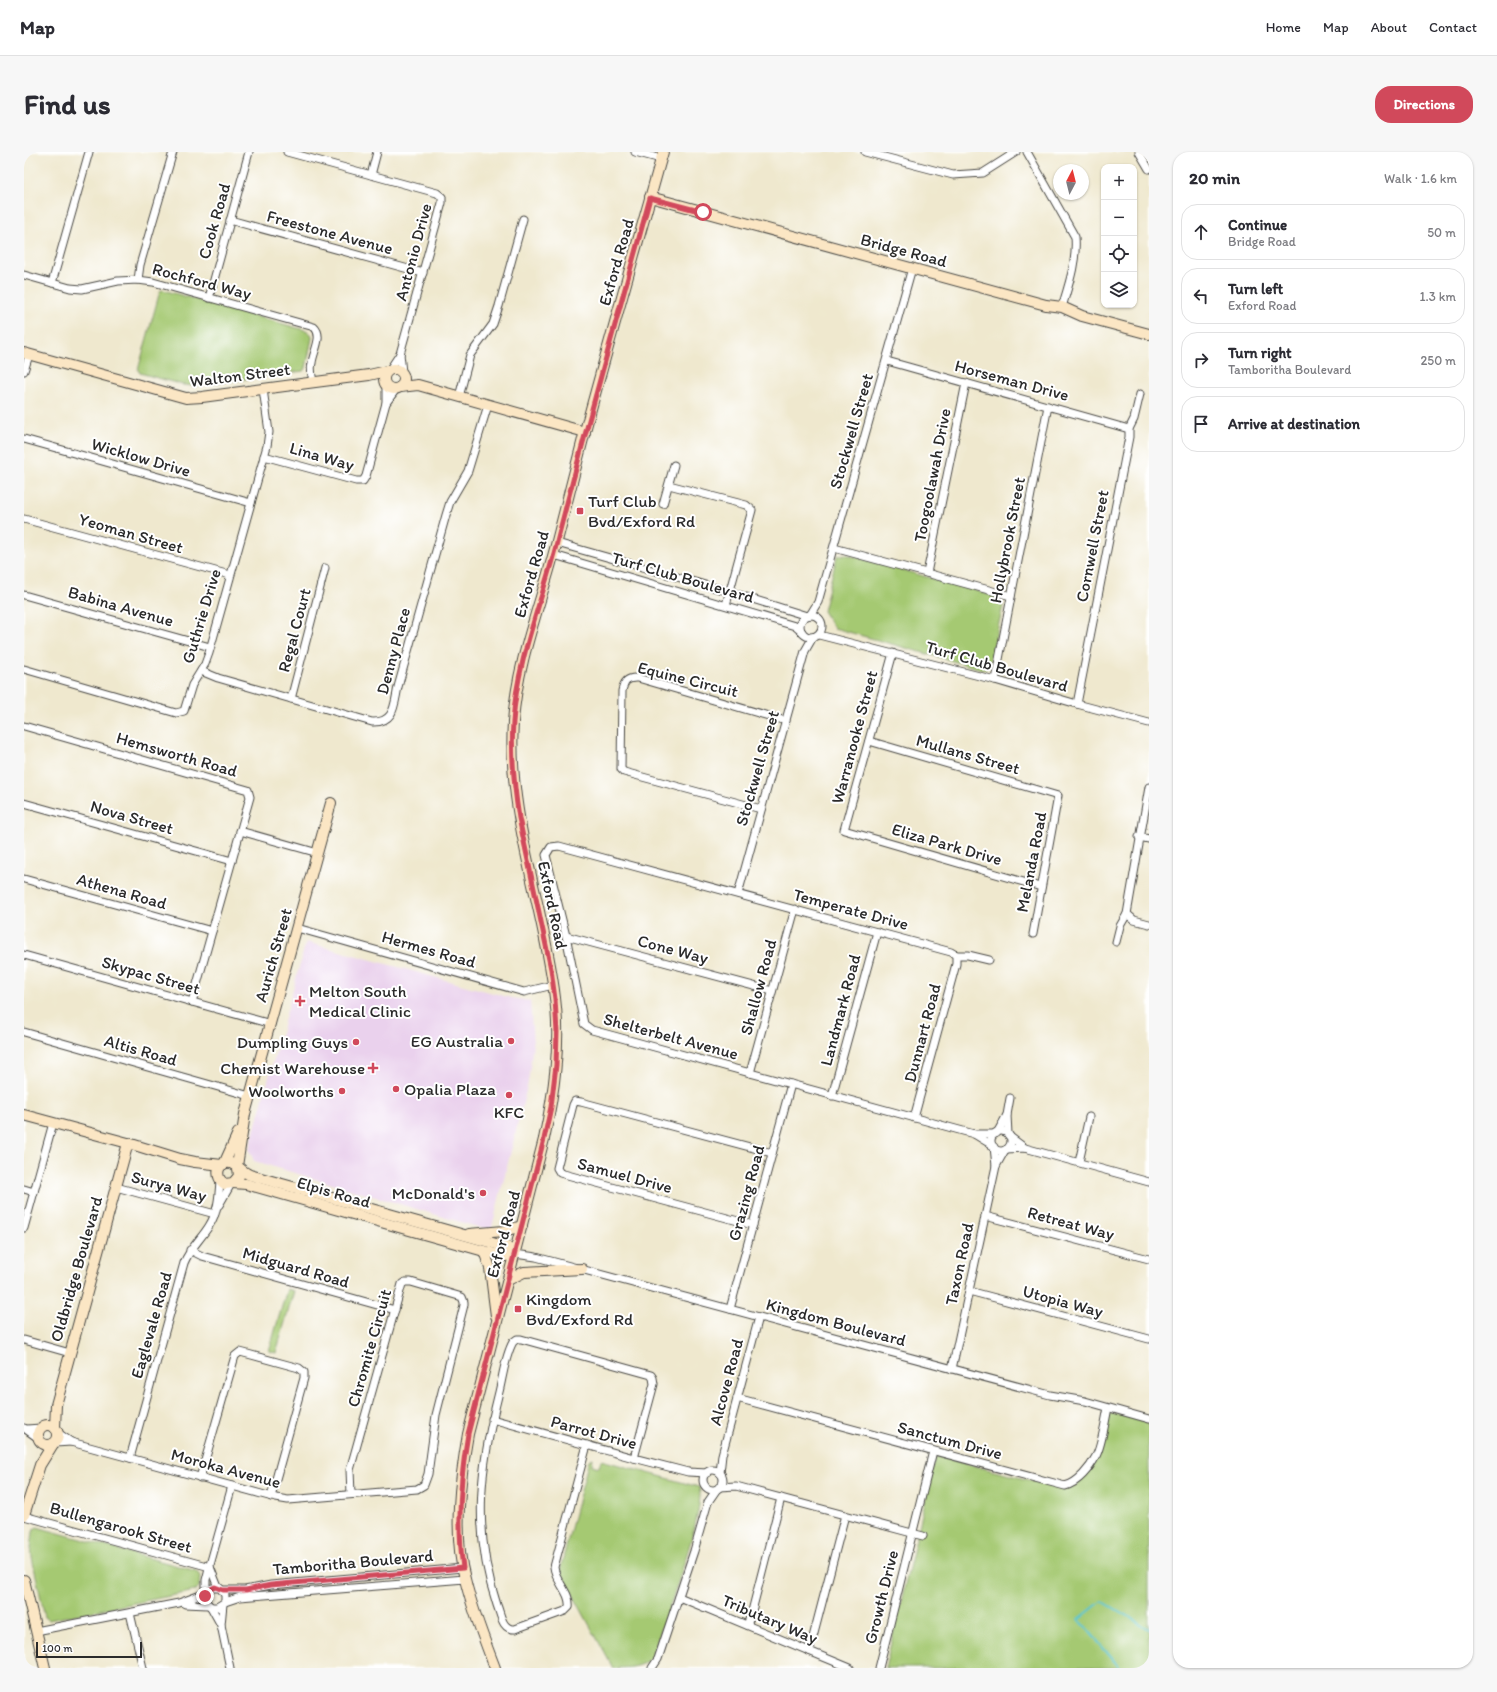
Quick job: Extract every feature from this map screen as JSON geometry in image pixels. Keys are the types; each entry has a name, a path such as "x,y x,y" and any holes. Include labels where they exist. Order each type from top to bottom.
{"street":[{"path":"52,283 89,152"},
{"path":"138,280 140,265 173,152"},
{"name":"Cook Road","path":"209,298 249,152"},
{"name":"Antonio Drive","path":"287,152 436,193 442,198 442,203 400,354 388,370"},
{"path":"371,175 377,152"},
{"path":"635,152 662,156"},
{"path":"865,152 938,172 960,175 983,173 1016,152"},
{"path":"1027,152 1075,237 1076,250 1074,263 1062,307"},
{"path":"1139,152 1149,169"},
{"name":"Exford Road","path":"495,1668 478,1623 463,1568 459,1521 462,1467 468,1434 515,1254 551,1107 556,1065 557,1032 553,985 514,790 513,744 516,698 532,625 554,555 585,432 662,156"},
{"name":"Bridge Road","path":"650,198 1046,305 1062,307 1082,316 1149,334"},
{"path":"459,397 470,355 493,324 523,219"},
{"name":"Freestone Avenue","path":"230,220 423,273"},
{"name":"Stockwell Street","path":"808,616 818,602 887,362 912,268"},
{"name":"Rochford Way","path":"24,275 52,283 82,289 115,281 138,280 314,327 318,330 319,336 312,363 313,382"},
{"path":"24,371 26,354"},
{"name":"Walton Street","path":"26,354 186,398 202,398 369,375 388,370"},
{"name":"Antonio Drive","path":"400,354 402,374"},
{"name":"Horseman Drive","path":"887,362 1129,429"},
{"path":"385,384 384,376 388,370 396,369 418,385 585,432"},
{"path":"399,387 404,381 402,374"},
{"path":"369,375 391,389 418,385"},
{"name":"Toogoolawah Drive","path":"927,574 966,383"},
{"name":"Lina Way","path":"264,456 356,481 363,481 366,476 386,403 385,384"},
{"name":"Lina Way","path":"386,403 399,387"},
{"name":"Guthrie Drive","path":"24,669 176,713 184,711 192,685 201,671 210,647 264,456 269,432 263,389"},
{"name":"Cornwell Street","path":"1077,704 1129,437 1129,429 1134,419 1140,394"},
{"name":"Denny Place","path":"201,671 218,678 372,722 384,721 392,715 398,687 450,502 468,471 488,405"},
{"name":"Hollybrook Street","path":"995,680 1048,406"},
{"name":"Wicklow Drive","path":"24,439 251,503"},
{"path":"663,504 674,465"},
{"path":"669,485 746,504 752,510 726,605"},
{"name":"Yeoman Street","path":"24,519 230,576"},
{"name":"Turf Club Boulevard","path":"557,543 730,592 808,616"},
{"path":"834,548 1011,596"},
{"name":"Turf Club Boulevard","path":"554,555 795,626 803,633"},
{"name":"Regal Court","path":"291,699 325,568"},
{"name":"Babina Avenue","path":"24,595 210,647"},
{"name":"Stockwell Street","path":"818,602 821,623"},
{"path":"808,616 816,616 821,623 816,636 803,633 801,621 808,616"},
{"name":"Turf Club Boulevard","path":"821,623 836,638"},
{"name":"Stockwell Street","path":"738,894 805,650 803,633"},
{"name":"Stockwell Street","path":"805,650 816,636"},
{"name":"Turf Club Boulevard","path":"816,636 836,638 893,652 1149,723"},
{"name":"Warranooke Street","path":"844,830 893,652"},
{"name":"Equine Circuit","path":"761,809 624,772 621,769 622,699 624,684 627,679 638,678 786,721"},
{"name":"Hemsworth Road","path":"24,726 248,790 250,797 192,1002"},
{"name":"Mullans Street","path":"869,741 1058,796"},
{"path":"1116,942 1120,926 1127,914 1149,787"},
{"name":"Melanda Road","path":"1032,934 1058,796"},
{"name":"Nova Street","path":"24,803 232,861"},
{"name":"Aurich Street","path":"237,1167 245,1114 331,804"},
{"name":"Eliza Park Drive","path":"844,830 1041,887"},
{"path":"240,831 318,853"},
{"path":"1140,837 1149,839"},
{"name":"Shelterbelt Avenue","path":"738,894 559,846 551,847 546,855 566,936 584,1024 592,1030 974,1134 993,1146"},
{"name":"Athena Road","path":"24,879 212,931"},
{"name":"Temperate Drive","path":"738,894 951,952 956,955 968,955 989,960"},
{"name":"Shallow Road","path":"750,1073 795,909"},
{"path":"1127,914 1134,920 1149,924"},
{"name":"Hermes Road","path":"297,928 524,992 553,985"},
{"name":"Landmark Road","path":"832,1096 877,932"},
{"name":"Cone Way","path":"566,936 772,991"},
{"name":"Skypac Street","path":"24,955 271,1024"},
{"name":"Dunnart Road","path":"914,1118 956,964 956,955"},
{"name":"Altis Road","path":"24,1032 250,1096"},
{"name":"Grazing Road","path":"730,1310 791,1084"},
{"path":"996,1166 1011,1142 1007,1115 1010,1098"},
{"name":"Samuel Drive","path":"753,1225 560,1173 557,1168 573,1105 575,1101 772,1153"},
{"name":"Aurich Street","path":"223,1164 245,1114"},
{"path":"24,1115 195,1162 223,1164 231,1163 237,1167 239,1176 232,1184 225,1184 195,1162"},
{"path":"996,1166 992,1139 1007,1115"},
{"path":"1079,1162 1089,1117"},
{"path":"24,1228 53,1123"},
{"path":"996,1133 1002,1132 1009,1135 1025,1148"},
{"name":"Shelterbelt Avenue","path":"974,1134 996,1133"},
{"name":"Oldbridge Boulevard","path":"40,1465 40,1434 56,1404 128,1143"},
{"path":"993,1146 999,1150 1025,1148 1149,1182"},
{"path":"219,1179 218,1172 223,1164"},
{"name":"Taxon Road","path":"952,1368 996,1166"},
{"name":"Elpis Road","path":"237,1167 250,1175 507,1247 515,1254"},
{"name":"Eaglevale Road","path":"130,1458 182,1269 190,1250 208,1227 215,1214 219,1179"},
{"name":"Elpis Road","path":"232,1184 246,1184 484,1251 505,1256 515,1254"},
{"name":"Eaglevale Road","path":"217,1207 232,1184"},
{"name":"Surya Way","path":"116,1187 215,1214"},
{"path":"24,1189 34,1192"},
{"name":"Retreat Way","path":"985,1216 1149,1259"},
{"path":"461,1235 493,1232 522,1226"},
{"name":"Midguard Road","path":"190,1250 202,1256 395,1310"},
{"path":"484,1251 490,1268 497,1322"},
{"name":"Kingdom Boulevard","path":"515,1254 531,1256 582,1269 1050,1395 1075,1399 1149,1419"},
{"path":"508,1280 524,1272 582,1269"},
{"name":"Chromite Circuit","path":"351,1494 350,1470 401,1288 405,1282 408,1281 458,1295 462,1297 464,1302 435,1421 428,1474 424,1485"},
{"name":"Utopia Way","path":"969,1291 1149,1339"},
{"name":"Alcove Road","path":"721,1475 722,1454 759,1317"},
{"path":"587,1446 554,1567 555,1574 569,1600 569,1607 564,1611 515,1629 508,1629 504,1625 493,1590 485,1555 481,1497 483,1472 492,1419 513,1342 518,1339 647,1373 653,1378 654,1384 634,1458"},
{"path":"24,1340 70,1353"},
{"path":"200,1478 235,1356 240,1352 244,1353 302,1370 304,1378 271,1497"},
{"name":"Sanctum Drive","path":"737,1398 1065,1486 1070,1485 1079,1477 1097,1456 1108,1408"},
{"name":"Oldbridge Boulevard","path":"24,1516 40,1465 55,1437 56,1404"},
{"name":"Parrot Drive","path":"492,1419 587,1446 688,1472 709,1472"},
{"path":"25,1429 40,1434 46,1446 55,1437 50,1425 40,1434"},
{"name":"Moroka Avenue","path":"55,1437 200,1478 271,1497 288,1500 417,1489 424,1485"},
{"name":"Growth Drive","path":"879,1668 933,1451"},
{"name":"Alcove Road","path":"709,1472 722,1454"},
{"path":"708,1502 704,1478 709,1472 716,1471 736,1486"},
{"name":"Parrot Drive","path":"688,1472 705,1485"},
{"path":"654,1667 694,1552 708,1502 723,1482 721,1475"},
{"path":"705,1485 711,1489 736,1486 923,1536"},
{"path":"221,1624 205,1600 206,1580 232,1486"},
{"path":"747,1625 751,1615 781,1498"},
{"path":"808,1651 812,1641 845,1515"},
{"name":"Bullengarook Street","path":"24,1516 210,1567"},
{"path":"210,1567 220,1589 225,1595 221,1624 230,1668"},
{"name":"Tamboritha Boulevard","path":"36,1632 179,1603 206,1593 212,1588 246,1590 271,1585 463,1568"},
{"name":"Tamboritha Boulevard","path":"179,1603 217,1607 240,1597 465,1579"},
{"path":"24,1580 27,1606 36,1632 45,1668"},
{"name":"Tributary Way","path":"679,1597 850,1668"},
{"path":"130,1613 143,1668"}],"shaded area":[{"name":"Opalia Plaza","path":"306,942 511,998 530,1001 533,1043 528,1083 491,1231 254,1161 249,1150"}],"green space":[{"path":"163,290 308,331 312,338 306,368 303,371 195,386 183,385 140,373 138,370 160,291"},
{"path":"845,554 998,597 1003,606 989,666 985,670 834,628 823,611 837,556"},
{"path":"287,1289 294,1291 276,1353 269,1351"},
{"path":"1109,1413 1149,1421 1149,1668 885,1668 936,1456 1064,1489 1077,1485 1097,1458"},
{"path":"593,1458 592,1465 599,1467 601,1460 699,1487 700,1499 690,1543 664,1622 651,1657 648,1661 634,1667 613,1668 561,1573 561,1566 589,1460"},
{"path":"37,1527 196,1571 200,1576 199,1587 195,1591 49,1620 45,1617 32,1558 31,1547 33,1532"}],"waterway":[{"path":"1120,1668 1079,1619 1102,1601 1149,1629"}],"place":[{"name":"Turf Club Bvd/Exford Rd","path":"580,511"},
{"name":"Melton South Medical Clinic","path":"300,1001"},
{"name":"EG Australia","path":"511,1041"},
{"name":"Dumpling Guys","path":"356,1042"},
{"name":"Chemist Warehouse","path":"373,1068"},
{"name":"Opalia Plaza","path":"396,1089"},
{"name":"Woolworths","path":"342,1091"},
{"name":"KFC","path":"509,1095"},
{"name":"McDonald's","path":"483,1193"},
{"name":"Kingdom Bvd/Exford Rd","path":"518,1309"}],"route":[{"path":"205,1596 209,1589 215,1587 223,1590 246,1590 271,1585 463,1568 460,1550 459,1521 462,1467 468,1434 544,1139 551,1107 556,1065 557,1032 551,969 514,790 513,721 516,698 532,625 554,555 585,432 650,198 703,212"}]}
